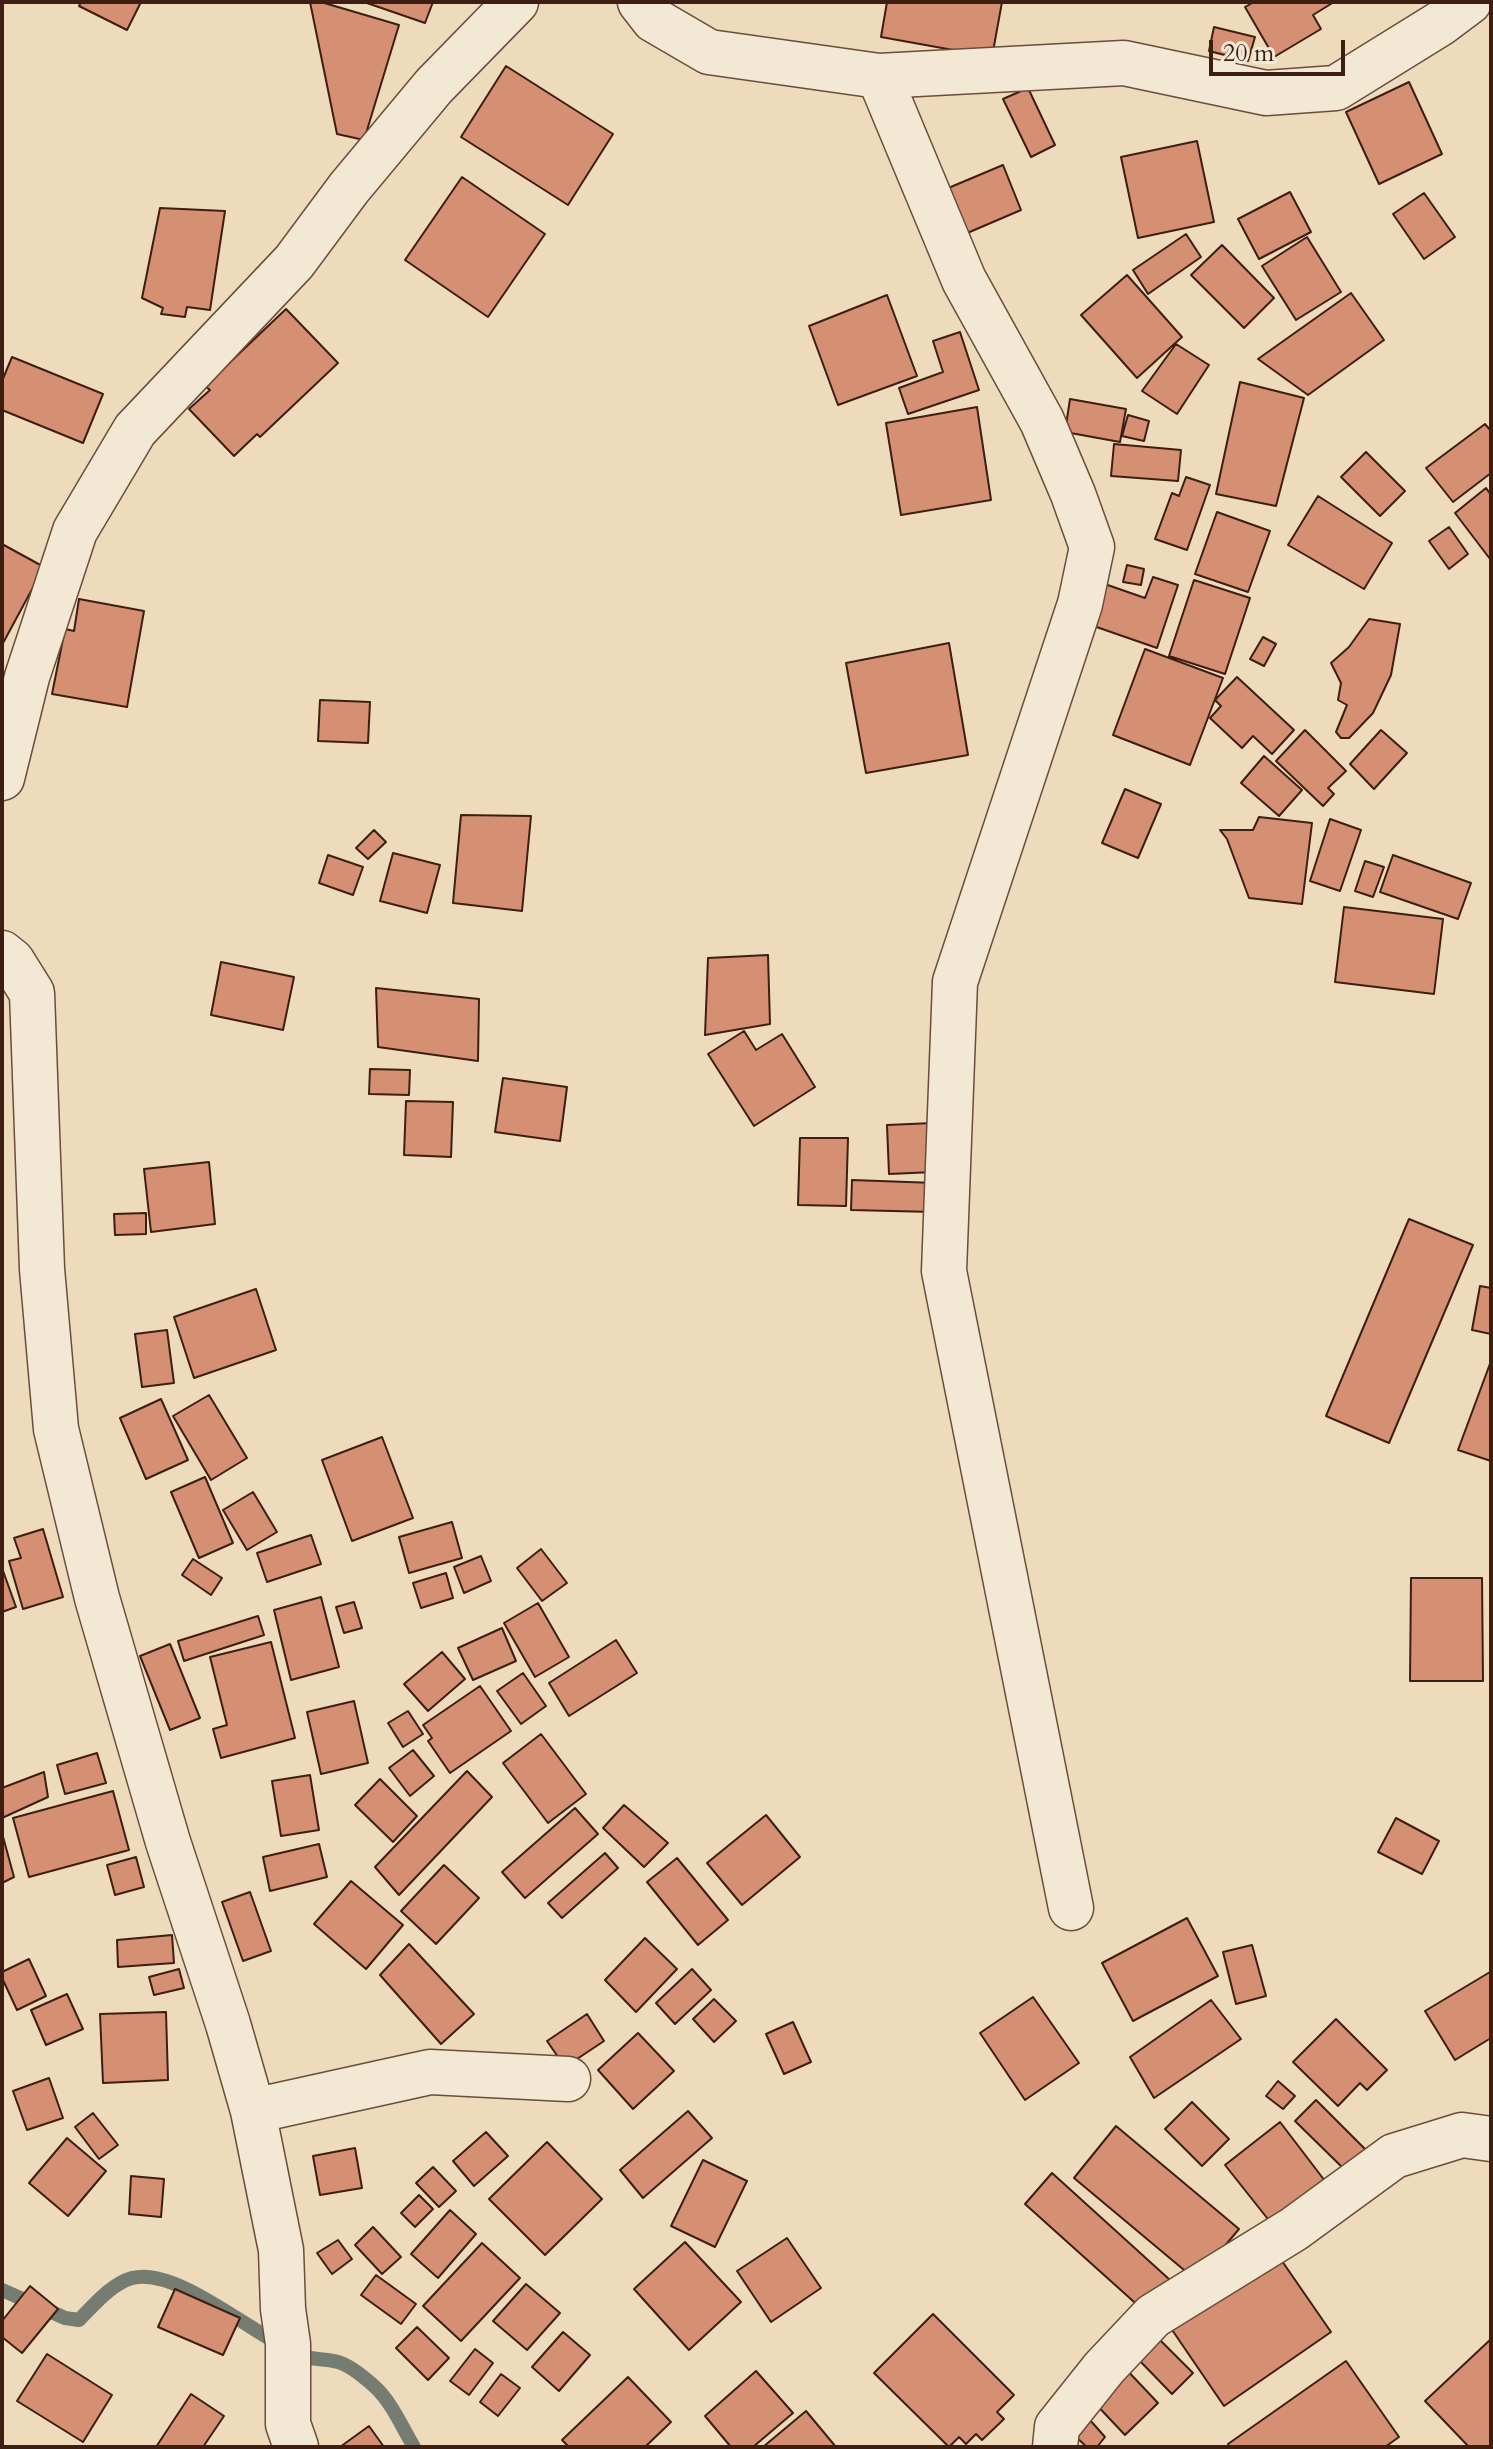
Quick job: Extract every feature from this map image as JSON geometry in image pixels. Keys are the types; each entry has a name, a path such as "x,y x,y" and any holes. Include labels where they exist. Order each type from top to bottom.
{"street":[{"path":"2,778 27,677 75,531 135,430 294,262 349,188 434,86 516,2"},
{"path":"640,2 654,20 709,52 879,76 1124,63 1266,93 1336,88 1441,23 1469,2"},
{"path":"879,76 964,280 1042,421 1092,547 1080,604 955,982 944,1271 1071,1908"},
{"path":"2,953 12,961 32,993 42,1269 56,1429 110,1644 168,1842 253,2111 281,2250 288,2424 296,2447"},
{"path":"253,2111 430,2072 568,2079"},
{"path":"1055,2447 1057,2427 1104,2368 1153,2316 1294,2229 1394,2156 1462,2135 1491,2139"}],"building":[{"path":"81,2 141,2 127,30 79,6"},
{"path":"310,2 321,2 399,25 364,140 337,134"},
{"path":"364,2 433,2 425,23"},
{"path":"887,2 1002,2 992,57 881,37"},
{"path":"1254,2 1334,2 1313,15 1321,29 1274,57 1245,7"},
{"path":"1214,27 1255,37 1248,61 1209,51"},
{"path":"506,66 613,134 568,205 461,137"},
{"path":"1409,82 1442,154 1379,184 1346,112"},
{"path":"1028,88 1055,145 1031,157 1003,99"},
{"path":"1197,141 1214,222 1138,238 1121,157"},
{"path":"1003,165 1021,210 965,234 946,189"},
{"path":"462,177 545,234 488,317 405,260"},
{"path":"1290,192 1311,232 1259,259 1238,219"},
{"path":"1424,193 1455,237 1424,259 1393,214"},
{"path":"160,208 225,211 210,310 187,307 185,317 161,314 163,308 142,298"},
{"path":"1186,234 1201,257 1148,294 1133,270"},
{"path":"1307,237 1341,292 1296,320 1262,266"},
{"path":"1222,245 1274,298 1244,328 1191,275"},
{"path":"1127,275 1182,337 1137,378 1081,315"},
{"path":"1351,293 1384,340 1308,395 1258,359"},
{"path":"887,295 917,376 838,405 809,326"},
{"path":"286,309 338,363 260,437 257,434 234,456 189,409 210,390 205,386"},
{"path":"960,332 979,390 908,414 899,388 943,372 933,341"},
{"path":"1176,344 1209,365 1177,414 1142,391"},
{"path":"12,357 103,394 83,443 2,410 2,381"},
{"path":"1240,382 1304,398 1276,506 1216,494"},
{"path":"1070,399 1126,409 1120,442 1065,432"},
{"path":"977,407 991,500 901,515 886,423"},
{"path":"1128,415 1149,421 1144,441 1122,436"},
{"path":"1485,424 1491,431 1491,473 1453,502 1426,468"},
{"path":"1114,444 1181,450 1178,481 1111,476"},
{"path":"1366,452 1405,491 1380,516 1341,477"},
{"path":"1186,477 1210,485 1187,550 1155,539 1172,493 1179,496"},
{"path":"1486,488 1491,495 1490,559 1455,513"},
{"path":"1318,496 1392,543 1364,589 1288,545"},
{"path":"1217,512 1270,531 1248,592 1195,574"},
{"path":"1449,527 1468,554 1449,569 1429,541"},
{"path":"2,544 44,567 2,645"},
{"path":"1127,565 1144,569 1141,585 1123,582"},
{"path":"1153,577 1178,585 1157,648 1085,623 1099,582 1145,598"},
{"path":"1194,580 1250,598 1225,674 1169,656"},
{"path":"79,599 144,611 127,707 52,694 65,629 74,631"},
{"path":"1369,619 1400,624 1391,675 1373,713 1349,738 1341,738 1336,732 1347,705 1338,700 1341,683 1331,663 1349,647"},
{"path":"1263,637 1276,644 1264,666 1250,659"},
{"path":"949,643 968,755 866,773 846,663"},
{"path":"1145,649 1223,678 1190,765 1113,735"},
{"path":"1237,677 1294,730 1272,754 1253,736 1242,748 1210,718 1221,706 1215,700"},
{"path":"320,700 370,702 368,743 318,741"},
{"path":"1305,730 1346,771 1328,788 1334,794 1323,806 1276,761"},
{"path":"1381,730 1407,753 1374,789 1350,764"},
{"path":"1264,756 1302,790 1279,816 1241,783"},
{"path":"1125,789 1161,804 1138,858 1102,843"},
{"path":"461,815 531,816 522,911 453,903"},
{"path":"1259,817 1312,823 1302,904 1249,898 1227,839 1220,830 1253,830"},
{"path":"1330,819 1361,830 1340,891 1310,881"},
{"path":"374,830 386,842 368,859 356,848"},
{"path":"393,853 440,865 427,913 380,901"},
{"path":"328,855 363,867 353,895 319,883"},
{"path":"1393,855 1471,883 1458,919 1380,892"},
{"path":"1365,861 1384,867 1373,897 1355,891"},
{"path":"1344,907 1443,919 1434,994 1335,982"},
{"path":"768,955 770,1024 705,1035 708,958"},
{"path":"221,962 294,977 283,1030 211,1015"},
{"path":"376,988 479,999 478,1061 378,1047"},
{"path":"744,1031 756,1050 782,1034 815,1087 754,1126 708,1054"},
{"path":"370,1069 410,1070 409,1095 369,1094"},
{"path":"503,1078 567,1087 560,1141 495,1132"},
{"path":"406,1101 453,1102 451,1157 404,1155"},
{"path":"933,1123 934,1172 889,1174 887,1125"},
{"path":"800,1138 848,1138 846,1206 798,1205"},
{"path":"209,1162 215,1224 151,1232 144,1169"},
{"path":"852,1180 935,1183 934,1212 851,1210"},
{"path":"146,1213 146,1234 115,1235 114,1214"},
{"path":"1409,1219 1473,1245 1389,1443 1326,1416"},
{"path":"1480,1286 1491,1288 1491,1334 1472,1330"},
{"path":"256,1289 276,1350 194,1378 174,1317"},
{"path":"167,1330 174,1383 142,1387 135,1334"},
{"path":"1491,1361 1491,1461 1458,1450"},
{"path":"209,1395 247,1458 211,1480 173,1416"},
{"path":"161,1399 188,1460 146,1479 120,1418"},
{"path":"382,1437 413,1518 352,1541 322,1460"},
{"path":"205,1477 233,1543 199,1558 171,1492"},
{"path":"253,1492 277,1532 247,1550 223,1510"},
{"path":"452,1522 462,1558 409,1573 399,1537"},
{"path":"43,1529 63,1597 23,1609 9,1561 21,1558 14,1538"},
{"path":"311,1535 321,1564 267,1582 257,1553"},
{"path":"541,1549 567,1583 542,1601 517,1568"},
{"path":"481,1556 491,1581 464,1593 454,1567"},
{"path":"193,1559 222,1578 211,1595 182,1575"},
{"path":"2,1568 16,1607 2,1612"},
{"path":"446,1573 453,1598 421,1608 413,1583"},
{"path":"1411,1578 1482,1578 1483,1681 1410,1681"},
{"path":"321,1597 339,1667 291,1680 274,1610"},
{"path":"354,1602 362,1628 344,1633 336,1607"},
{"path":"538,1603 569,1657 535,1677 504,1623"},
{"path":"258,1616 264,1635 184,1661 178,1641"},
{"path":"502,1628 516,1661 473,1680 458,1648"},
{"path":"616,1640 637,1673 569,1716 549,1683"},
{"path":"271,1642 295,1738 221,1758 213,1729 227,1725 210,1657"},
{"path":"170,1644 200,1718 170,1730 140,1656"},
{"path":"442,1652 465,1679 428,1711 404,1684"},
{"path":"523,1673 546,1706 521,1724 497,1691"},
{"path":"480,1686 511,1731 450,1773 428,1741 432,1738 423,1725"},
{"path":"354,1701 368,1763 321,1774 307,1712"},
{"path":"408,1711 423,1734 403,1747 388,1723"},
{"path":"541,1734 586,1794 548,1823 503,1763"},
{"path":"413,1750 434,1776 410,1796 389,1768"},
{"path":"97,1753 106,1783 65,1794 57,1765"},
{"path":"467,1771 492,1797 399,1895 375,1867"},
{"path":"44,1772 48,1797 2,1818 2,1788"},
{"path":"310,1775 319,1830 281,1836 272,1781"},
{"path":"380,1779 417,1816 393,1842 355,1805"},
{"path":"113,1791 129,1850 29,1877 13,1818"},
{"path":"624,1805 668,1843 644,1867 603,1828"},
{"path":"575,1808 598,1834 525,1898 502,1872"},
{"path":"766,1815 800,1857 742,1905 707,1863"},
{"path":"1396,1818 1439,1841 1422,1874 1378,1852"},
{"path":"2,1833 14,1877 2,1883"},
{"path":"319,1844 327,1877 270,1891 263,1857"},
{"path":"605,1853 618,1868 562,1918 548,1903"},
{"path":"136,1857 144,1887 115,1895 107,1865"},
{"path":"677,1858 728,1920 698,1945 647,1882"},
{"path":"444,1865 479,1898 436,1944 401,1911"},
{"path":"351,1881 403,1925 366,1969 314,1924"},
{"path":"250,1892 271,1951 243,1961 222,1902"},
{"path":"1187,1918 1218,1976 1133,2021 1102,1963"},
{"path":"172,1935 174,1963 118,1967 117,1940"},
{"path":"645,1938 677,1969 636,2012 605,1980"},
{"path":"409,1944 474,2014 441,2044 380,1975"},
{"path":"1252,1945 1266,1996 1236,2004 1223,1952"},
{"path":"29,1959 46,1996 17,2010 2,1972"},
{"path":"179,1969 184,1988 154,1995 149,1977"},
{"path":"692,1969 711,1990 675,2024 656,2003"},
{"path":"1490,1972 1491,2038 1455,2060 1425,2011"},
{"path":"67,1994 83,2029 46,2045 31,2010"},
{"path":"1033,1997 1079,2063 1025,2100 980,2033"},
{"path":"714,1999 736,2021 714,2042 693,2019"},
{"path":"1211,2000 1241,2039 1154,2098 1130,2057"},
{"path":"166,2012 168,2080 103,2083 100,2014"},
{"path":"587,2014 604,2041 565,2067 547,2041"},
{"path":"1336,2019 1387,2070 1367,2090 1360,2083 1338,2106 1293,2062"},
{"path":"793,2022 811,2062 784,2074 766,2034"},
{"path":"638,2033 674,2071 633,2109 598,2070"},
{"path":"49,2078 63,2118 27,2130 13,2091"},
{"path":"1278,2081 1295,2096 1283,2109 1266,2096"},
{"path":"1316,2100 1367,2151 1347,2172 1295,2121"},
{"path":"1192,2102 1229,2139 1202,2166 1165,2129"},
{"path":"688,2111 712,2138 643,2198 620,2170"},
{"path":"93,2113 118,2145 99,2159 75,2127"},
{"path":"1280,2122 1325,2181 1271,2223 1225,2165"},
{"path":"1116,2126 1239,2229 1196,2280 1074,2178"},
{"path":"486,2132 508,2156 474,2186 453,2161"},
{"path":"67,2138 106,2171 68,2216 29,2183"},
{"path":"547,2142 602,2199 545,2255 489,2199"},
{"path":"355,2148 362,2188 320,2195 313,2156"},
{"path":"703,2160 747,2181 715,2247 671,2226"},
{"path":"433,2167 456,2191 439,2207 416,2183"},
{"path":"1052,2173 1170,2280 1143,2310 1025,2204"},
{"path":"131,2176 164,2179 161,2217 129,2214"},
{"path":"419,2195 433,2209 415,2227 401,2213"},
{"path":"450,2210 476,2234 438,2278 411,2254"},
{"path":"373,2227 401,2257 382,2274 355,2245"},
{"path":"787,2238 821,2288 771,2322 737,2271"},
{"path":"338,2240 352,2259 332,2274 317,2253"},
{"path":"685,2242 741,2302 689,2350 634,2289"},
{"path":"482,2243 520,2278 461,2341 423,2306"},
{"path":"1273,2248 1331,2332 1224,2406 1166,2321"},
{"path":"376,2275 416,2304 401,2324 361,2295"},
{"path":"526,2284 560,2313 527,2350 493,2321"},
{"path":"30,2286 58,2309 22,2353 2,2337 2,2321"},
{"path":"175,2289 240,2318 223,2355 158,2327"},
{"path":"933,2314 1014,2395 997,2412 1004,2419 982,2440 976,2434 966,2444 959,2437 949,2447 874,2373"},
{"path":"417,2327 449,2358 428,2380 396,2348"},
{"path":"563,2332 590,2355 559,2391 532,2367"},
{"path":"1158,2338 1193,2373 1172,2394 1137,2358"},
{"path":"1491,2339 1491,2447 1469,2447 1425,2401"},
{"path":"475,2349 493,2363 469,2395 450,2381"},
{"path":"47,2354 112,2395 83,2442 17,2401"},
{"path":"1346,2361 1399,2437 1385,2447 1230,2447 1228,2444"},
{"path":"1123,2366 1158,2403 1125,2435 1090,2398"},
{"path":"756,2371 793,2413 753,2447 731,2447 705,2416"},
{"path":"501,2374 520,2388 498,2416 480,2402"},
{"path":"628,2377 671,2422 645,2447 569,2447 562,2440"},
{"path":"191,2394 224,2416 203,2447 156,2447"},
{"path":"806,2411 836,2447 763,2447"},
{"path":"1082,2411 1105,2437 1097,2447 1087,2447 1068,2430"},
{"path":"369,2426 384,2447 340,2447"}],"waterway":[{"path":"2,2290 65,2318 79,2320 103,2296 124,2281 151,2277 172,2283 218,2306 302,2356 338,2362 352,2369 386,2399 414,2447"}]}
